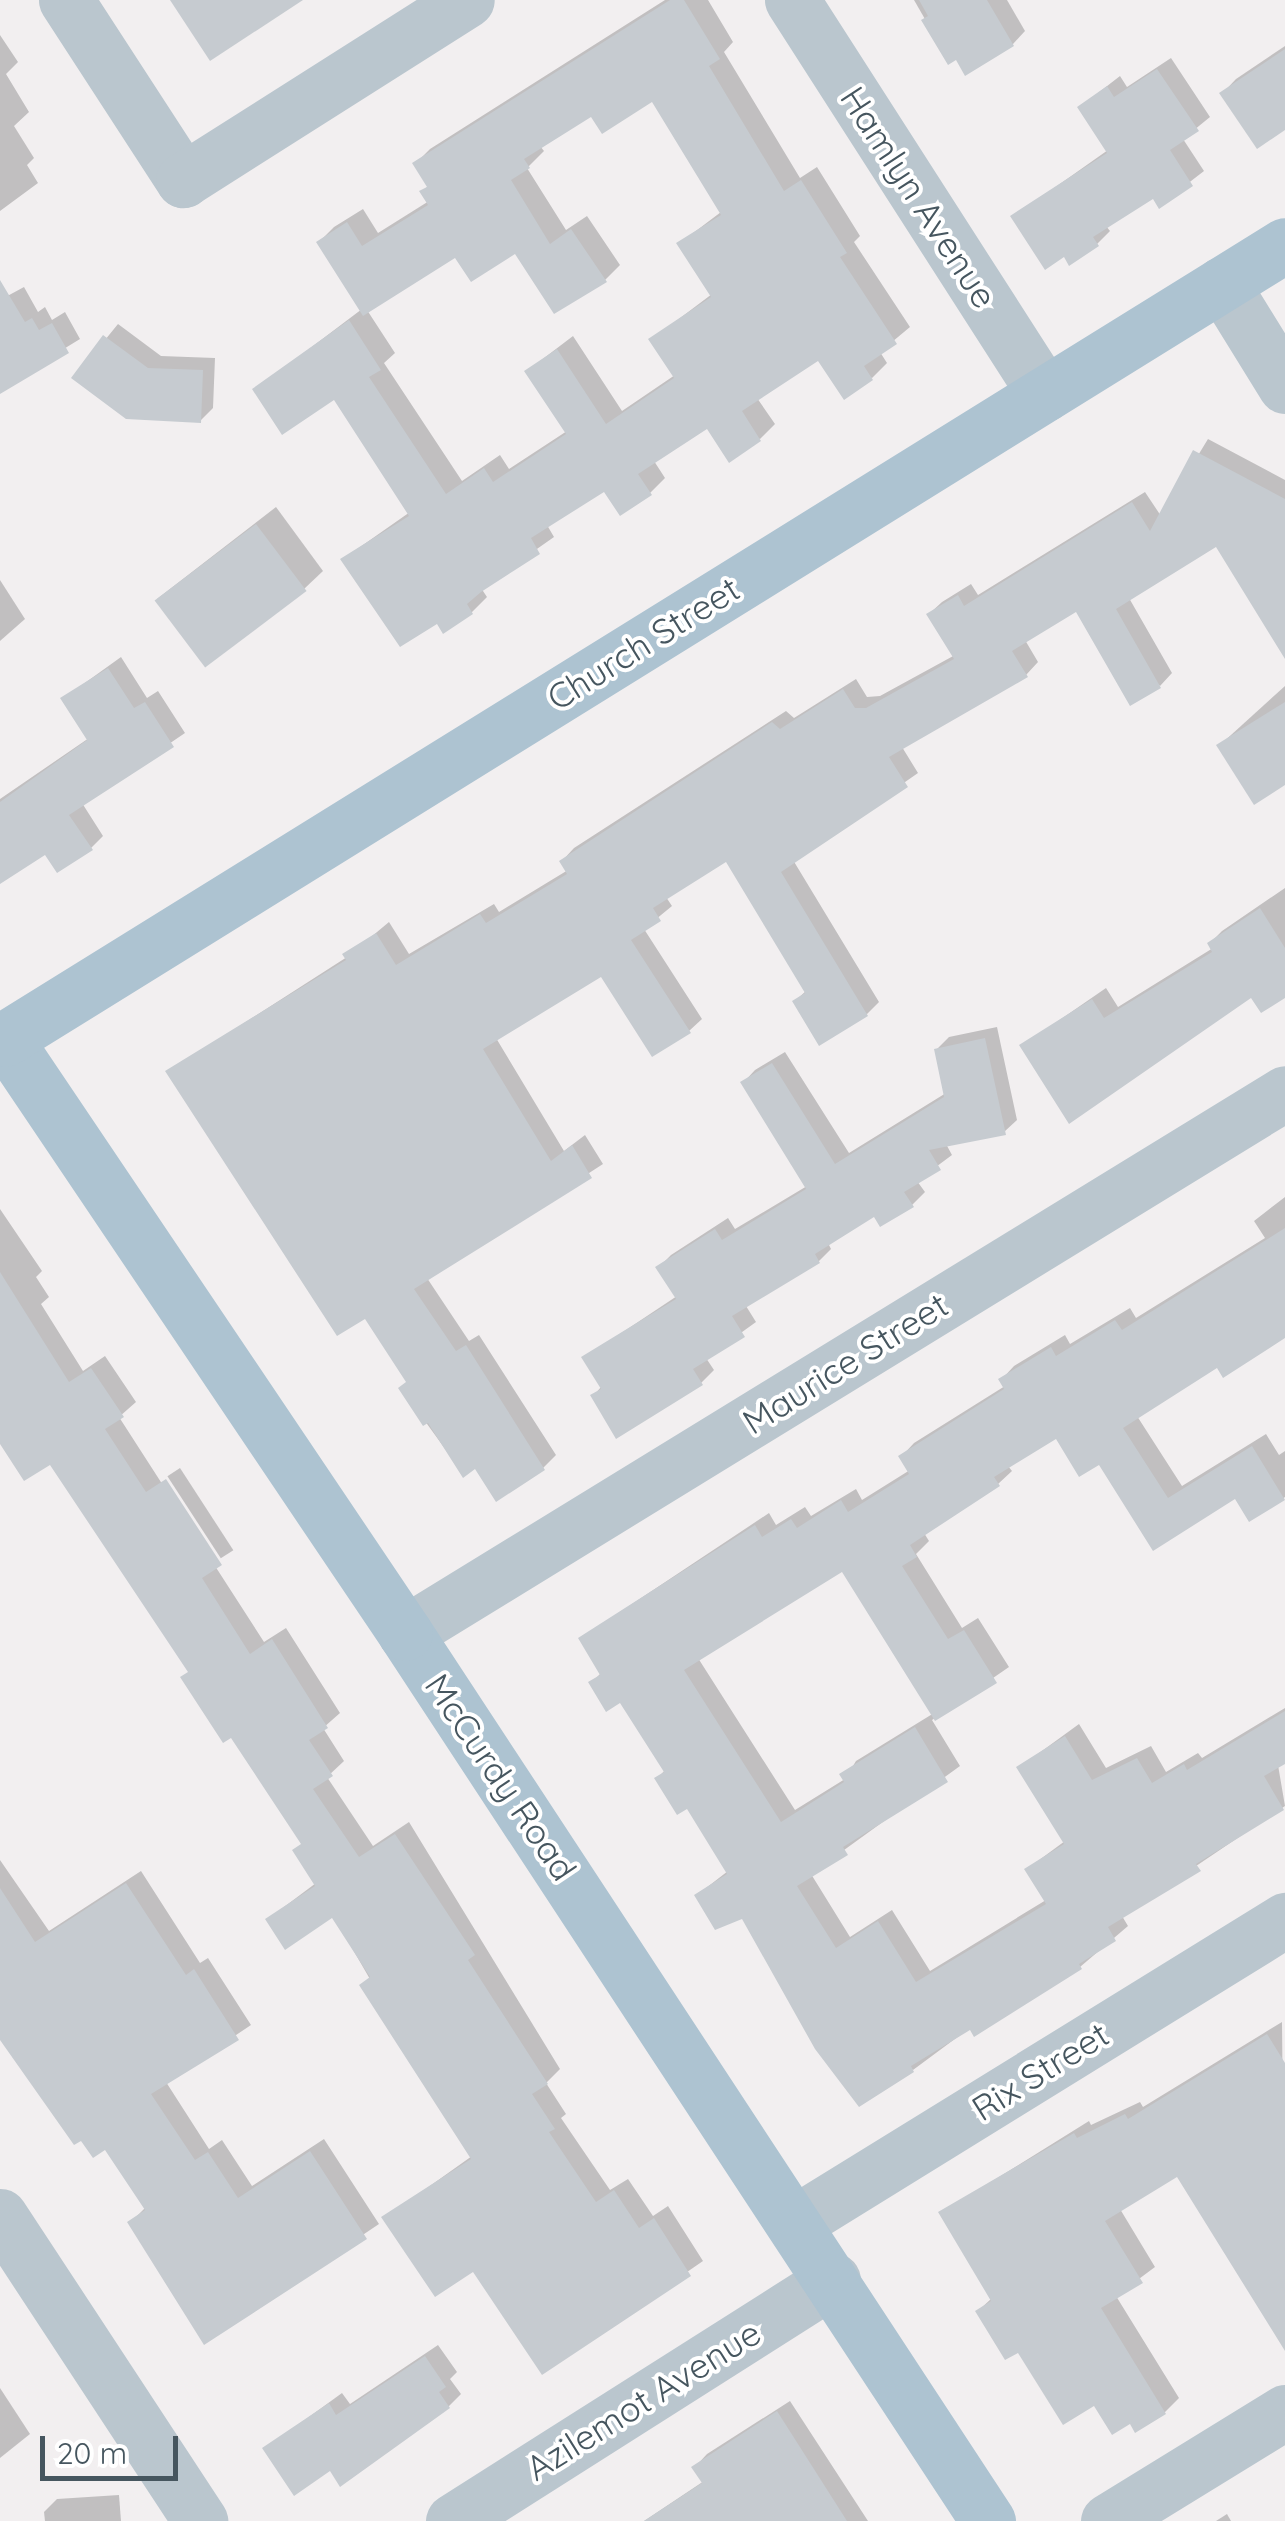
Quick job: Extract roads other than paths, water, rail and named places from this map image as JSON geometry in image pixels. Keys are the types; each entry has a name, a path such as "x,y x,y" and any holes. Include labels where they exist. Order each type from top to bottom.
{"main road":[{"name":"Church Street","path":"2,1038 1285,245"},
{"name":"McCurdy Road","path":"2,1038 405,1633 796,2222 988,2521"}],"street":[{"path":"66,0 183,180 467,0"},
{"name":"Hamlyn Avenue","path":"792,0 1046,394"},
{"path":"1222,284 1285,386"},
{"name":"Maurice Street","path":"405,1633 1285,1093"},
{"name":"Rix Street","path":"796,2222 1285,1920"},
{"path":"0,2216 200,2521"},
{"name":"Azilemot Avenue","path":"453,2521 833,2280"},
{"path":"1108,2521 1285,2412"}]}
